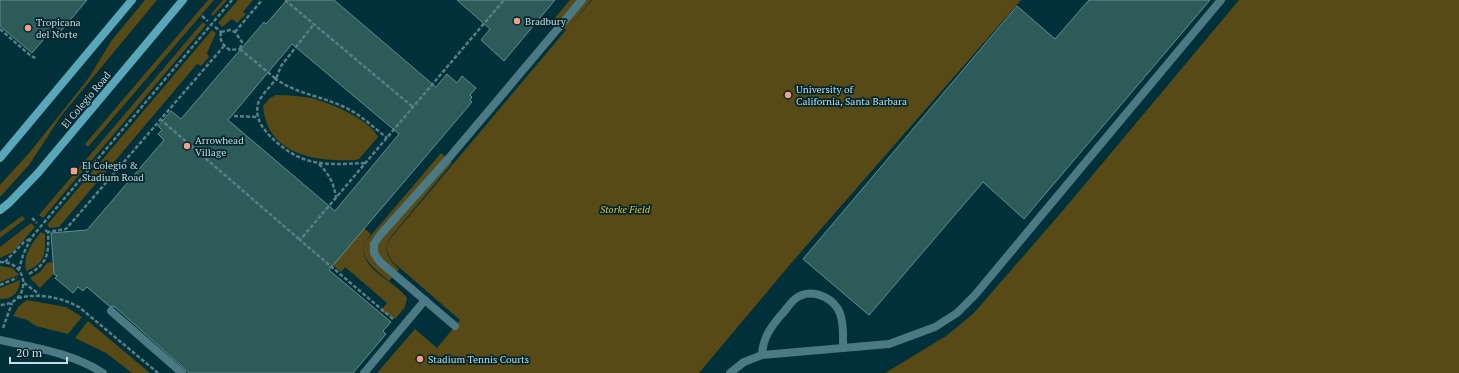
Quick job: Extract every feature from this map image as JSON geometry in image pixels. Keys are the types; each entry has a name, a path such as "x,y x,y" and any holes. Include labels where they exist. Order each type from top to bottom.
{"main road":[{"path":"0,158 132,0"},
{"name":"El Colegio Road","path":"0,210 9,203 38,173 183,0"}],"street":[{"path":"455,326 380,262 374,253 374,244 582,0"},
{"path":"730,373 744,362 762,355 889,344 935,327 957,313 975,295 1221,0"},
{"path":"762,355 762,344 768,330 796,299 806,294 817,294 827,298 838,309 843,326 843,348"},
{"path":"364,373 425,300"},
{"path":"111,311 182,373"},
{"path":"0,340 69,356 88,364 103,373"}],"path":[{"path":"19,270 22,255 31,238 232,0"},
{"path":"235,32 262,0"},
{"path":"285,0 414,108"},
{"path":"300,240 414,108 504,0"},
{"path":"202,16 208,21"},
{"path":"314,24 285,61 276,80 258,103 257,117 264,129 281,147 296,157 319,164 335,165 366,163"},
{"path":"215,27 221,32"},
{"path":"0,29 31,56 36,58"},
{"path":"221,32 230,30 235,32 242,42 240,49"},
{"path":"221,32 221,40 224,46 230,50 240,49 286,87 319,96 344,106 387,138"},
{"path":"45,230 48,232 66,229 160,118 179,99 224,46"},
{"path":"234,116 257,117"},
{"path":"160,118 300,240 403,327"},
{"path":"319,164 329,175 334,184 336,198"},
{"path":"32,218 37,223"},
{"path":"29,274 38,269 45,260 49,248 48,232"},
{"path":"4,262 24,242 31,238"},
{"path":"0,262 10,263 19,270 24,282 39,295"},
{"path":"0,285 17,278"},
{"path":"18,298 24,282"},
{"path":"3,327 13,302 18,298 39,295 79,306 158,373"},
{"path":"0,304 13,302"}],"green space":[{"path":"145,0 157,0 61,116 29,165 0,197 0,185 30,152 88,79 112,40"},
{"path":"208,0 214,0 88,147 85,144"},
{"path":"223,0 227,0 213,16 211,14"},
{"path":"238,0 253,0 243,12 246,14 237,23 232,19 222,27 218,23"},
{"name":"Storke Field","path":"570,0 591,0 569,27 592,0 1021,0 793,261 699,373 377,373 415,329 437,348 460,320 393,262 387,251 389,240 566,30 554,19"},
{"path":"1239,0 1459,0 1459,373 885,373 946,336 973,314 1060,214"},
{"path":"203,22 206,25 43,218 39,215"},
{"path":"212,30 216,33 207,53 209,57 201,66 197,64 59,227 50,228 47,225"},
{"path":"276,95 311,98 328,103 367,124 378,137 359,159 355,160 310,157 296,152 284,145 274,135 267,122 263,106 270,98"},
{"path":"441,153 452,163 389,239 387,244 388,256 399,269 389,281 369,263 364,252 364,246 367,240"},
{"path":"22,216 25,219 0,238 0,232"},
{"path":"31,223 35,227 13,252 0,258 0,247"},
{"path":"364,228 371,234 365,245 364,254 367,262 374,270 400,290 407,298 405,307 395,319 380,311 387,303 345,267 341,272 309,244"},
{"path":"41,232 45,234 43,257 37,265 26,271 25,265 27,255 34,241"},
{"path":"51,262 59,268 40,288 30,278 40,272 47,263"},
{"path":"0,266 12,268 19,275 0,282"},
{"path":"20,280 19,288 12,297 0,299 0,288"},
{"path":"27,300 66,307 82,317 68,334 36,326 27,320 13,316 19,306"},
{"path":"88,321 150,373 132,373 106,353 75,338"}],"building":[{"name":"Tropicana del Norte","path":"0,0 87,0 61,31 55,26 32,53 0,26"},
{"path":"287,0 334,0 436,87 447,74 457,83 462,76 476,88 470,95 472,97 470,100 472,102 329,270 391,322 383,331 386,334 353,373 189,373 115,307 109,306 87,287 83,291 78,287 73,293 55,278 57,276 54,274 51,233 87,230 164,140 158,134 162,130 158,126 171,111 181,119 264,22 266,24","holes":["292,44 399,134 335,211 228,120"]},
{"name":"Bradbury","path":"457,0 555,0 504,61 481,40 490,29"},
{"path":"1089,0 1210,0 1024,219 983,182 869,315 803,259 1017,6 1055,39"}],"place":[{"name":"Bradbury","path":"517,21"},
{"name":"Tropicana del Norte","path":"28,28"},
{"name":"University of California, Santa Barbara","path":"788,95"},
{"name":"Arrowhead Village","path":"187,146"},
{"name":"El Colegio & Stadium Road","path":"74,171"},
{"name":"Stadium Tennis Courts","path":"420,359"}]}
